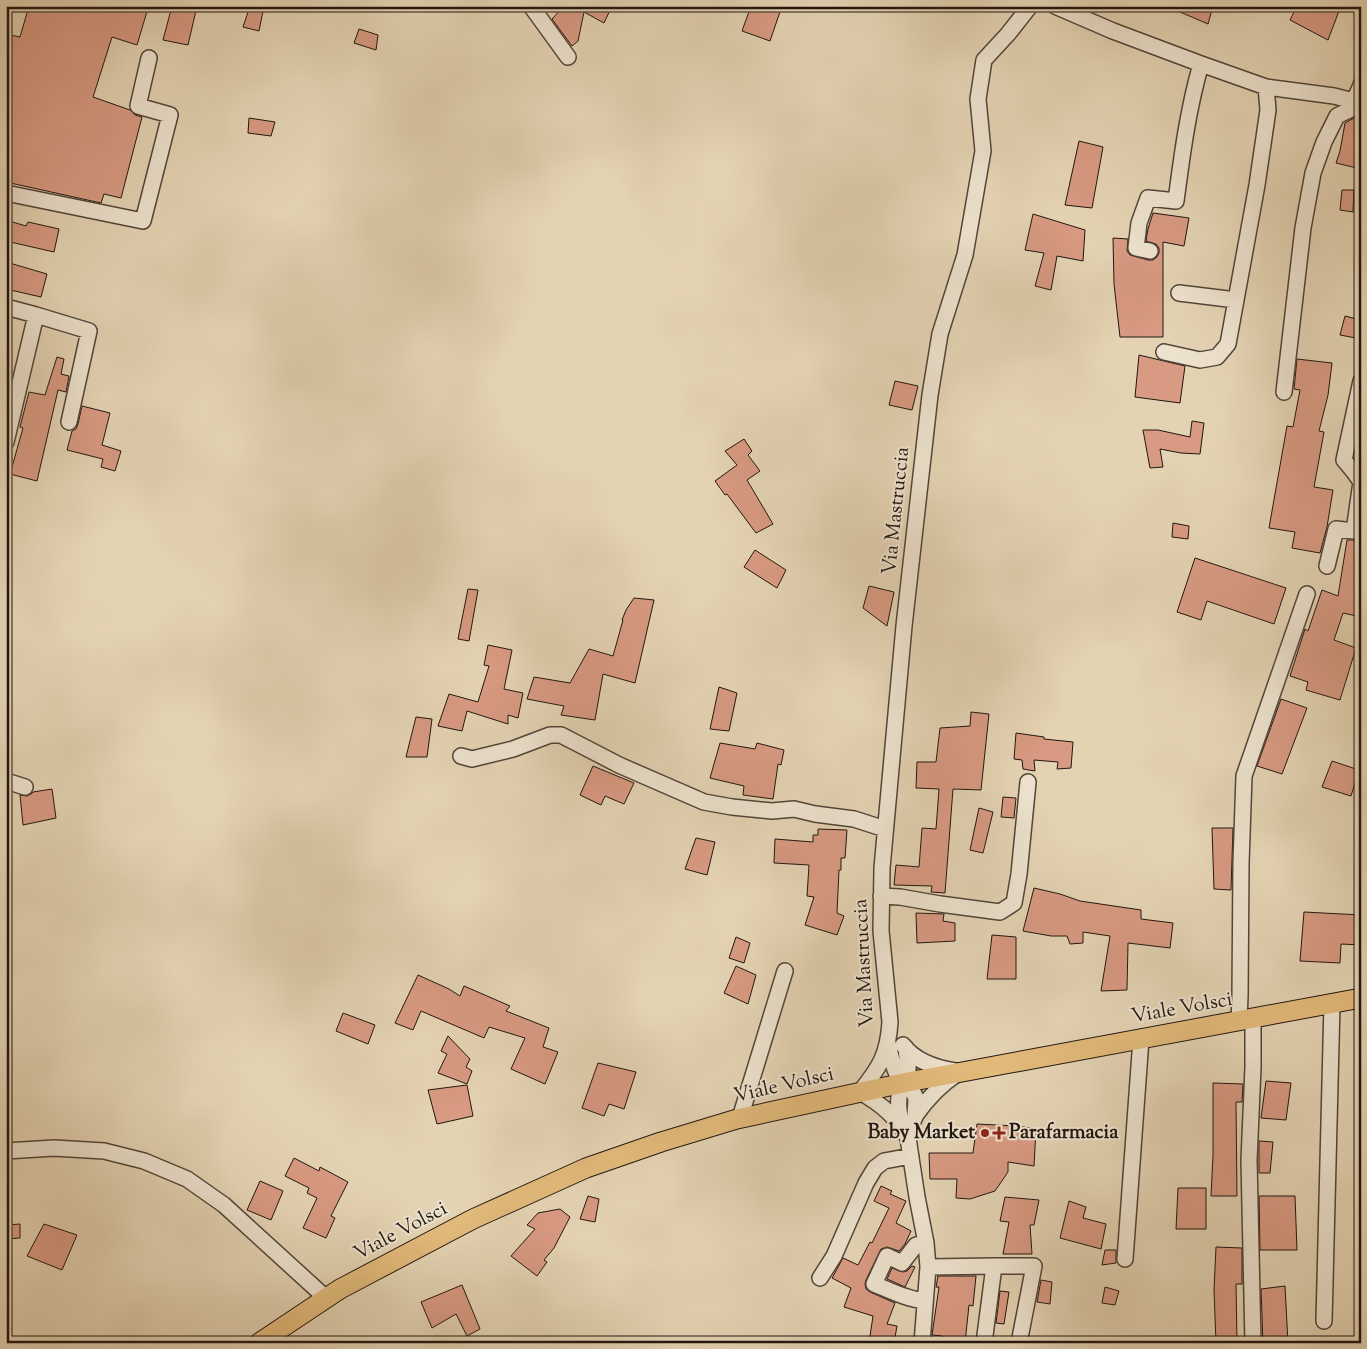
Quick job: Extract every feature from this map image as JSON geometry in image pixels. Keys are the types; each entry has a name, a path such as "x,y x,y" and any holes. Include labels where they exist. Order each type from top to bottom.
{"main road":[{"name":"Viale Volsci","path":"259,1343 340,1289 473,1219 586,1168 661,1142 740,1118 860,1092 1332,1004 1359,1002"}],"street":[{"path":"531,6 568,57"},
{"name":"Via Mastruccia","path":"888,1043 890,1022 881,931 882,868 903,634 930,395 940,334 965,255 983,151 978,99 984,60 1030,6"},
{"path":"1055,6 1112,31 1266,87 1334,96 1358,103"},
{"path":"6,193 143,221 170,115 138,106 149,58"},
{"path":"1150,251 1136,248 1139,223 1148,198 1176,201 1186,131 1201,64"},
{"path":"1284,392 1303,228 1313,173 1324,142 1337,116 1358,103 1361,85"},
{"path":"1164,352 1200,360 1216,357 1228,344 1257,185 1268,110 1266,87"},
{"path":"1179,293 1236,300"},
{"path":"6,308 89,331 69,422"},
{"path":"6,442 36,315"},
{"path":"1327,566 1336,529 1354,531 1361,482 1344,460 1361,381"},
{"path":"1252,1343 1250,1160 1253,1067 1246,1020 1240,996 1244,776 1307,594"},
{"path":"462,756 472,759 513,749 550,735 561,735 619,766 704,802 772,811 794,809 854,819 885,829"},
{"path":"6,782 25,787"},
{"path":"882,896 1000,912 1014,903 1019,874 1028,782"},
{"path":"740,1118 785,970"},
{"path":"1324,1322 1332,1004"},
{"path":"890,1022 906,1048 917,1058 932,1066 960,1072"},
{"path":"1125,1259 1140,1039"},
{"path":"888,1043 897,1076 916,1098 915,1117"},
{"path":"888,1043 882,1062 860,1092 885,1108 905,1133"},
{"path":"906,1048 908,1067 905,1083 898,1100 898,1108 911,1156 926,1243 928,1267 922,1343"},
{"path":"905,1133 910,1128 922,1106 942,1085 960,1072"},
{"path":"6,1151 54,1148 104,1151 144,1161 187,1179 224,1205 326,1298"},
{"path":"820,1278 834,1256 866,1183 875,1168 884,1160 911,1156"},
{"path":"925,1301 894,1293 874,1284 887,1256 902,1263 916,1245 926,1243"},
{"path":"984,1343 994,1266"},
{"path":"928,1267 1034,1266 1019,1343"}],"building":[{"path":"29,6 141,6 148,8 137,45 112,37 93,97 130,110 135,115 142,117 121,198 104,194 101,203 6,182 6,34 20,37"},
{"path":"172,6 197,6 188,45 163,40"},
{"path":"250,6 264,6 259,31 243,27"},
{"path":"564,6 612,6 604,23 584,12 578,41 572,46 552,19"},
{"path":"751,6 782,6 770,41 742,31"},
{"path":"1166,6 1213,6 1208,24"},
{"path":"1297,6 1330,6 1339,11 1328,40 1290,20"},
{"path":"359,29 378,35 376,50 354,43"},
{"path":"249,118 275,122 271,136 248,133"},
{"path":"1354,118 1361,118 1361,169 1336,163 1345,123"},
{"path":"1079,141 1103,147 1092,208 1065,205"},
{"path":"1342,190 1354,190 1353,212 1340,210"},
{"path":"1153,213 1189,218 1184,246 1163,242 1163,337 1120,337 1114,284 1113,238 1128,239 1127,251 1130,255 1153,260 1159,253 1159,248 1156,244 1146,241"},
{"path":"1033,214 1085,230 1083,261 1057,256 1051,290 1035,286 1044,253 1025,250"},
{"path":"9,221 26,226 28,222 59,229 54,252 6,241 6,228"},
{"path":"6,262 47,274 41,297 6,289"},
{"path":"1345,316 1361,320 1361,339 1340,335"},
{"path":"1139,355 1185,366 1180,403 1135,397"},
{"path":"57,357 64,359 61,374 69,376 66,392 58,390 37,481 10,474 23,428 20,427 29,392 45,395"},
{"path":"1297,359 1332,363 1328,395 1319,431 1324,432 1314,487 1333,490 1327,527 1320,553 1292,548 1295,532 1269,528 1287,426 1293,427 1300,390 1294,389"},
{"path":"895,381 918,386 912,410 889,405"},
{"path":"82,406 110,413 102,445 121,451 115,471 101,467 103,459 67,450 72,431 76,429 78,424"},
{"path":"1192,421 1204,423 1200,454 1160,449 1163,467 1150,468 1143,430 1158,430 1190,437"},
{"path":"744,439 752,451 748,455 760,471 747,480 773,524 756,533 715,481 737,465 725,451"},
{"path":"1173,523 1189,526 1188,539 1172,537"},
{"path":"1360,538 1361,574 1357,601 1361,602 1361,617 1343,613 1334,640 1356,648 1340,700 1306,690 1308,682 1290,676 1305,629 1308,631 1322,590 1338,596 1347,540 1357,540"},
{"path":"755,550 786,570 777,588 744,567"},
{"path":"1195,558 1286,588 1274,624 1207,601 1201,620 1177,612"},
{"path":"869,586 894,592 887,626 863,608"},
{"path":"468,589 478,590 469,641 458,639"},
{"path":"634,598 654,600 635,683 603,674 595,720 561,715 564,706 527,699 534,677 570,683 589,649 613,656 622,620"},
{"path":"488,645 512,650 504,689 523,693 518,718 508,715 508,724 467,711 462,731 438,726 449,694 478,702 489,666 484,665"},
{"path":"719,687 737,693 729,731 710,729"},
{"path":"1281,699 1307,708 1282,774 1257,766"},
{"path":"971,712 989,714 981,790 953,789 945,893 931,892 932,886 894,885 896,865 919,867 922,828 936,829 939,789 916,788 917,762 936,762 940,728 970,726"},
{"path":"416,717 432,719 427,757 406,757"},
{"path":"1016,733 1044,737 1044,739 1073,742 1071,768 1057,769 1058,762 1034,760 1035,771 1023,769 1022,760 1014,759"},
{"path":"720,743 755,749 757,743 784,750 781,765 778,764 773,799 743,795 744,786 710,778"},
{"path":"1332,761 1359,770 1351,796 1322,787"},
{"path":"593,766 634,783 624,804 605,796 601,805 580,795"},
{"path":"52,789 56,818 23,825 20,795 27,796 33,792"},
{"path":"1003,797 1016,798 1014,818 1001,817"},
{"path":"979,808 993,812 983,853 970,850"},
{"path":"1212,828 1233,828 1231,890 1214,889"},
{"path":"818,829 847,830 845,858 841,858 841,870 839,870 837,913 844,916 837,935 805,925 814,897 807,896 809,865 774,863 775,839 813,842 813,835 818,835"},
{"path":"696,838 715,842 707,875 685,869"},
{"path":"1034,888 1080,901 1141,910 1141,919 1173,923 1170,948 1128,943 1127,990 1101,991 1110,936 1083,932 1083,943 1070,944 1067,936 1051,936 1023,931"},
{"path":"1304,912 1361,915 1361,945 1341,944 1340,963 1300,961"},
{"path":"916,913 944,914 943,921 955,923 955,941 917,943"},
{"path":"992,935 1016,937 1016,979 987,979"},
{"path":"736,937 750,943 744,963 729,958"},
{"path":"736,966 756,975 748,1004 724,993"},
{"path":"418,975 460,996 464,986 510,1006 506,1011 549,1028 543,1047 558,1052 545,1084 511,1069 525,1038 489,1027 484,1038 421,1011 413,1030 395,1023"},
{"path":"343,1013 375,1025 368,1044 336,1031"},
{"path":"448,1036 470,1059 466,1067 472,1071 467,1084 438,1073 447,1054 441,1051"},
{"path":"598,1063 636,1072 624,1109 609,1104 604,1116 582,1108"},
{"path":"1266,1081 1291,1083 1286,1120 1261,1118"},
{"path":"1213,1083 1243,1084 1242,1102 1236,1102 1237,1196 1211,1196"},
{"path":"467,1085 473,1116 437,1124 428,1090"},
{"path":"977,1124 1036,1129 1034,1166 1008,1162 1008,1172 995,1191 970,1199 956,1198 957,1179 930,1179 929,1153 973,1153"},
{"path":"1259,1141 1273,1142 1270,1173 1259,1173"},
{"path":"294,1158 319,1171 320,1167 348,1182 331,1216 335,1218 326,1238 303,1228 317,1198 307,1193 309,1188 285,1176"},
{"path":"260,1181 283,1191 271,1220 247,1210"},
{"path":"881,1186 892,1191 890,1194 906,1201 896,1223 911,1231 905,1244 899,1251 887,1247 881,1249 865,1284 866,1289 870,1292 895,1303 887,1324 897,1326 894,1343 869,1343 873,1316 844,1307 851,1288 832,1278 843,1258 858,1265 870,1242 872,1243 889,1208 874,1201"},
{"path":"1178,1188 1206,1188 1206,1229 1176,1229"},
{"path":"588,1196 599,1199 595,1222 580,1219"},
{"path":"1259,1196 1295,1196 1297,1250 1260,1250"},
{"path":"1005,1197 1039,1200 1034,1225 1030,1225 1032,1254 1003,1254 1009,1222 1000,1221"},
{"path":"1069,1201 1086,1207 1083,1218 1106,1224 1101,1249 1060,1238"},
{"path":"560,1209 570,1217 554,1248 544,1260 547,1262 537,1276 511,1256 535,1229 527,1225 538,1213"},
{"path":"20,1224 20,1238 6,1239 6,1225"},
{"path":"44,1224 77,1235 62,1270 27,1256"},
{"path":"1216,1247 1242,1248 1242,1284 1236,1284 1237,1343 1216,1343 1214,1290"},
{"path":"1105,1250 1116,1250 1116,1263 1102,1265"},
{"path":"912,1266 915,1267 905,1287 887,1279 892,1268 903,1272"},
{"path":"938,1276 976,1276 973,1306 969,1305 965,1343 942,1343 942,1336 932,1335 939,1287 936,1287"},
{"path":"1041,1280 1052,1282 1050,1304 1037,1302"},
{"path":"462,1285 480,1329 467,1336 456,1314 432,1328 421,1302"},
{"path":"1285,1286 1288,1343 1263,1343 1261,1289"},
{"path":"1105,1287 1119,1291 1115,1305 1102,1303"},
{"path":"1000,1291 1009,1292 1004,1324 996,1323"}],"place":[{"name":"Baby Market","path":"985,1133"},
{"name":"Parafarmacia","path":"999,1133"}]}
